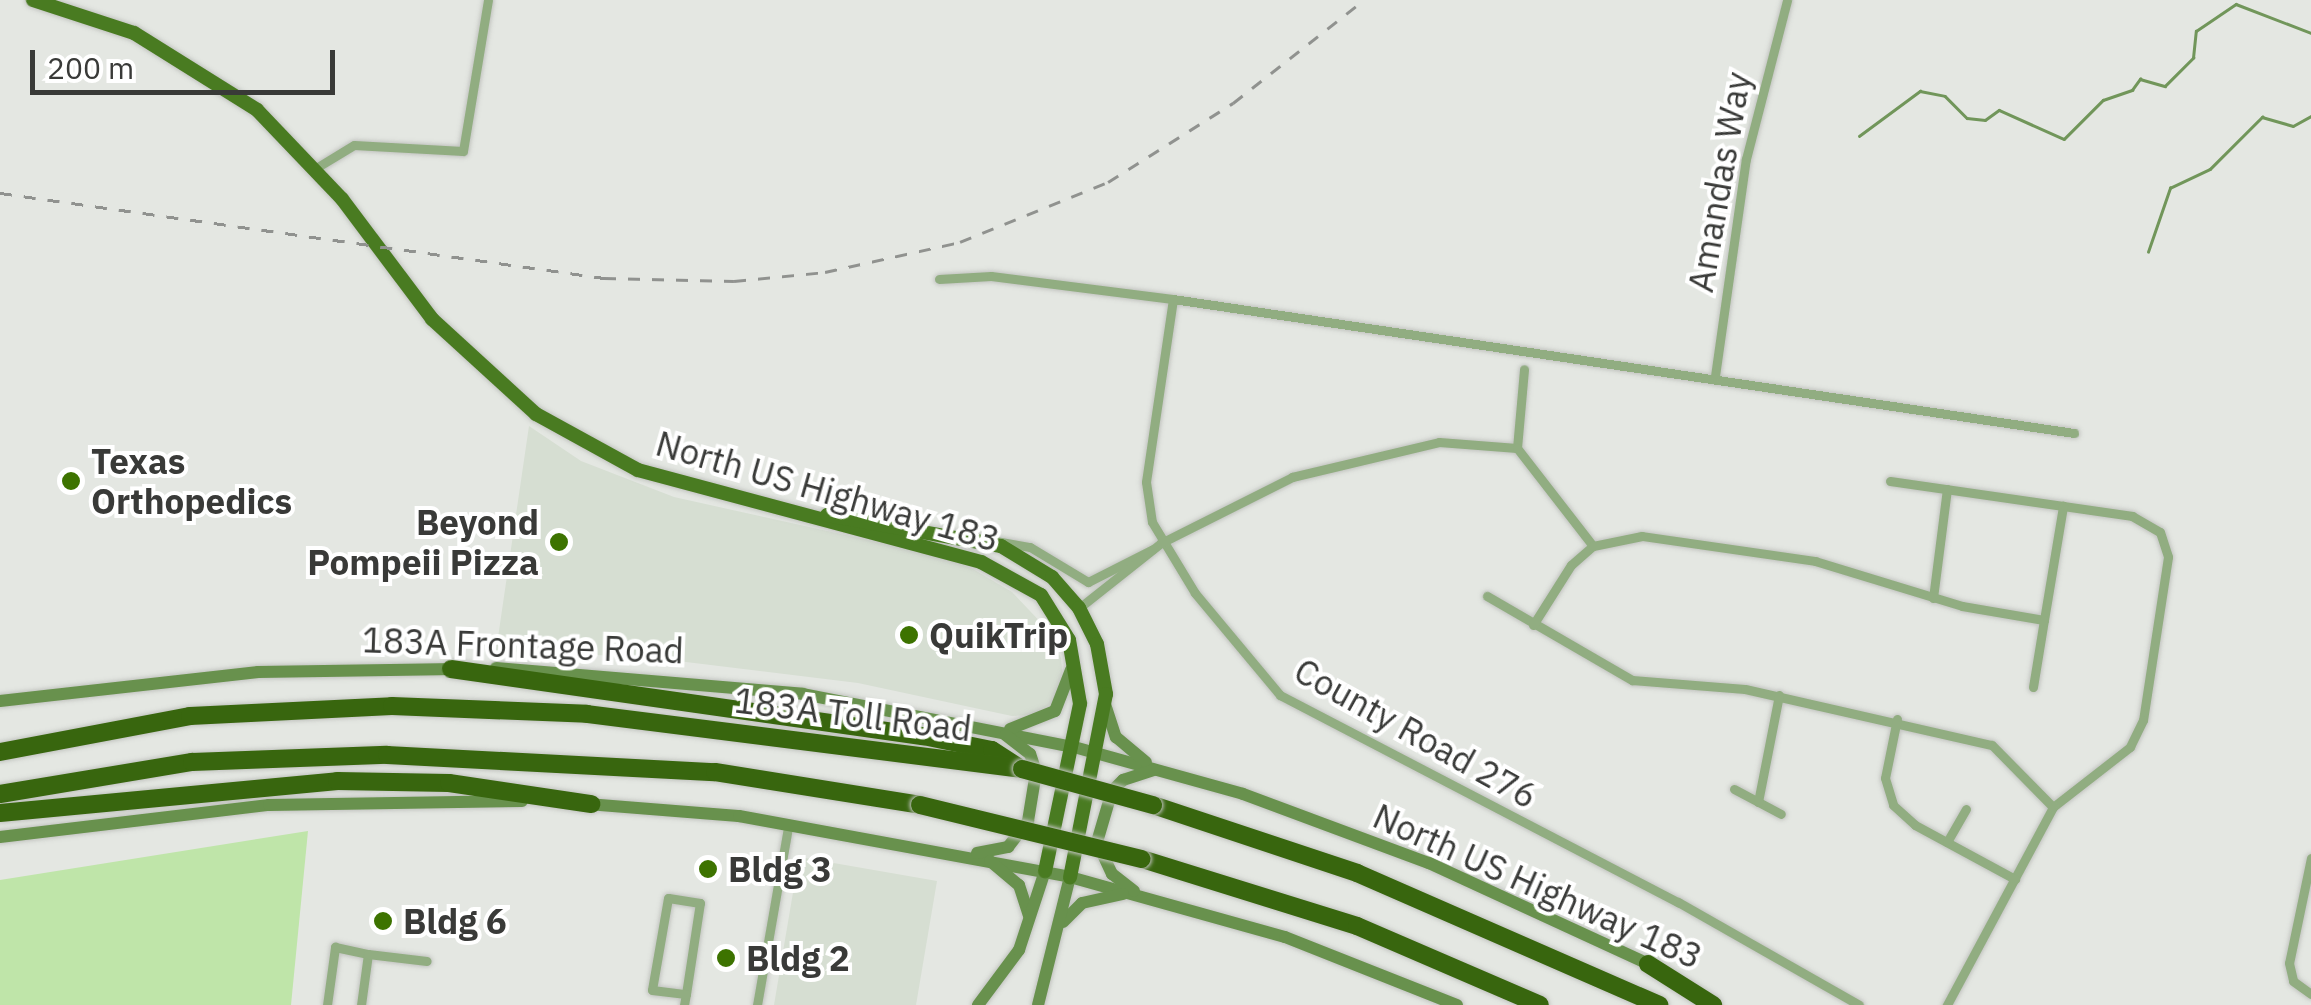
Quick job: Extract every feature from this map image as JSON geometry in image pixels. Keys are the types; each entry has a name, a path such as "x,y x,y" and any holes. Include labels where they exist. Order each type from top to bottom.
{"highway":[{"path":"451,669 923,736 992,750 1022,769"},
{"name":"183A Toll Road","path":"0,752 190,716 357,706 587,714 1022,769 1153,806 1357,874 1659,1005"},
{"path":"0,794 192,762 387,755 715,772 920,806 1142,859 1357,926 1540,1005"},
{"path":"0,813 336,780 465,784 590,804"},
{"path":"1648,964 1713,1005"}],"main road":[{"name":"North US Highway 183","path":"33,0 98,18 193,65 256,110 316,168 432,319 536,414 638,470 981,562 1041,595 1079,608"},
{"name":"North US Highway 183","path":"806,514 882,521 970,537 1042,570 1079,608 1101,657 1105,702 1070,877"},
{"path":"978,1005 1005,975 1030,923 1074,747 1080,704 1073,652 1041,595"},
{"path":"964,855 1008,847 1028,821 1034,764 1001,730 1058,708 1069,688 1073,652"},
{"name":"183A Frontage Road","path":"0,701 258,672 451,669 698,681 1001,730 1156,770"},
{"path":"1105,702 1121,745 1156,770"},
{"name":"North US Highway 183","path":"1156,770 1430,863 1648,964 1723,1005"},
{"path":"1132,894 1112,874 1097,842 1112,792 1123,780 1156,770"},
{"path":"0,837 269,805 458,799 590,804 788,827 1045,871 1286,938 1457,1005"},
{"path":"988,859 1019,886 1030,923"},
{"path":"1038,1005 1070,877"},
{"path":"1058,928 1082,903 1132,894"}],"street":[{"path":"316,168 354,145 464,151 488,0"},
{"name":"Amandas Way","path":"1715,376 1746,159 1787,0"},
{"path":"940,279 991,276 1173,299 1715,376 2074,433"},
{"name":"County Road 276","path":"1173,299 1146,482 1157,546 1280,695 1678,902 1859,1005"},
{"path":"1524,369 1517,448 1593,546"},
{"path":"970,537 989,535 1030,547 1088,582 1328,464 1439,442 1517,448"},
{"path":"1890,481 2149,522 2160,532 2168,557 2143,720 2116,765 2053,807 1947,1005"},
{"path":"1932,598 1947,489"},
{"path":"2034,688 2062,506"},
{"path":"1533,625 1570,565 1593,546 1642,536 1815,561 1932,598 2044,620"},
{"path":"1079,608 1157,546"},
{"path":"1487,596 1632,680 1779,696 1897,719 1992,745 2053,807"},
{"path":"1758,802 1779,696"},
{"path":"1897,719 1887,791 1903,816 2015,879"},
{"path":"1734,789 1781,814"},
{"path":"1948,842 1966,809"},
{"path":"757,1005 788,827"},
{"path":"2311,858 2289,963 2293,981 2311,994"},
{"path":"668,898 700,904 685,1000 652,990 668,898"},
{"path":"327,1005 335,947 427,961"},
{"path":"360,1005 368,954"}],"shaded area":[{"path":"529,426 581,461 674,497 944,557 973,569 1012,592 1047,629 1061,658 1063,680 1056,701 1032,715 1012,716 858,683 645,657 496,651"},
{"path":"799,857 937,881 916,1005 774,1005"}],"green space":[{"path":"308,831 291,1005 0,1005 0,880"}],"waterway":[{"path":"1859,136 1920,91 1945,96 1967,118 1985,120 1999,110 2064,139 2103,100 2132,90 2140,79 2165,86 2193,58 2196,31 2236,4 2311,33"},
{"path":"2148,252 2170,188 2210,169 2262,117 2293,126 2311,116"}],"railway":[{"path":"0,193 604,278 734,281 825,272 960,242 1108,182 1233,103 1364,0"}],"place":[{"name":"Texas Orthopedics","path":"71,481"},
{"name":"Beyond Pompeii Pizza","path":"559,542"},
{"name":"QuikTrip","path":"909,635"},
{"name":"Bldg 3","path":"708,869"},
{"name":"Bldg 6","path":"383,921"},
{"name":"Bldg 2","path":"726,958"}]}
